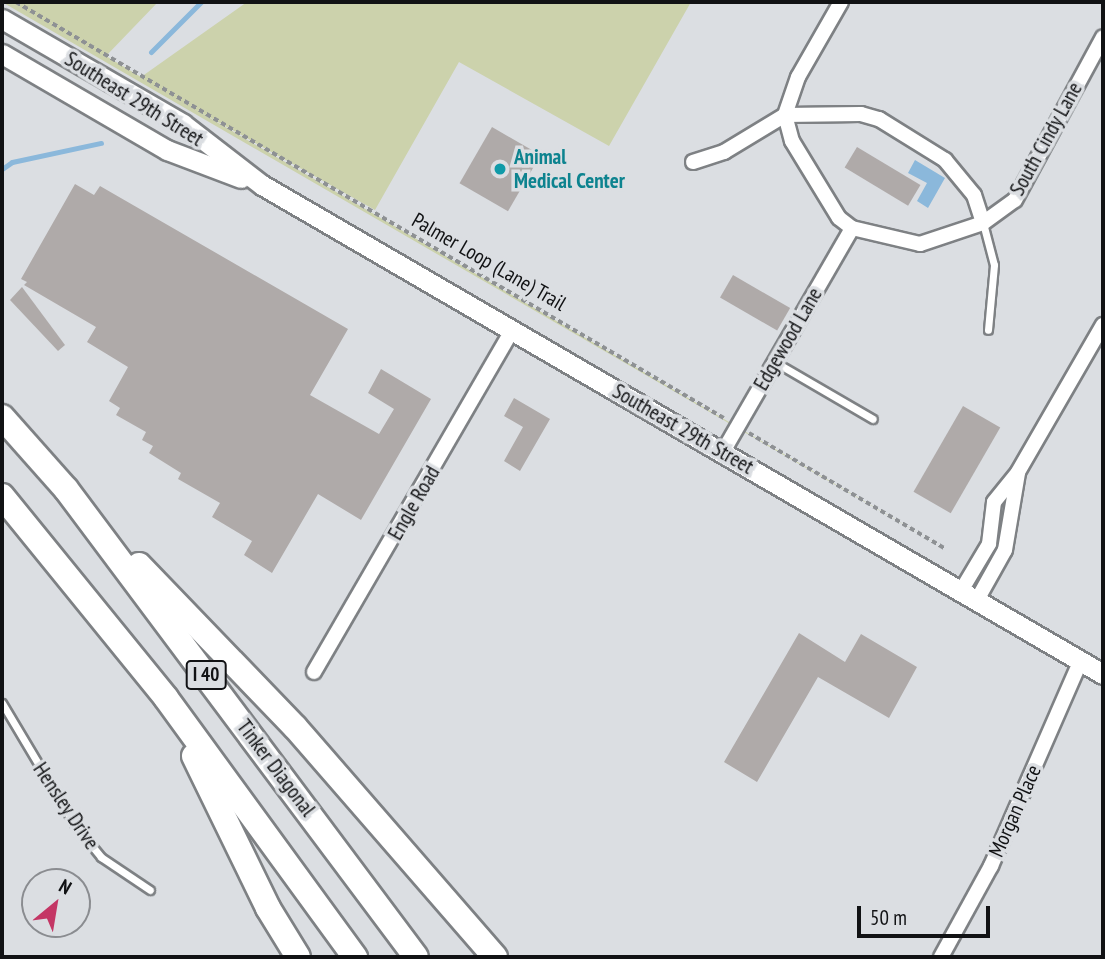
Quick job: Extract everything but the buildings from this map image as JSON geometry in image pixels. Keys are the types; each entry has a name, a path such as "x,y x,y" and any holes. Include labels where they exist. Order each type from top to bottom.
{"highway":[{"name":"Tinker Diagonal","path":"2,417 66,489 416,957"},
{"path":"66,489 295,727 495,957"},
{"name":"I 40","path":"2,496 166,698 355,957"},
{"path":"166,698 268,908 298,957"}],"main road":[{"name":"Southeast 29th Street","path":"2,19 183,124 262,185 511,332 724,450 1103,674"},
{"name":"Southeast 29th Street","path":"2,54 167,150 262,185"}],"street":[{"path":"841,2 798,77 785,116 792,141 823,195 839,218 852,228"},
{"name":"South Cindy Lane","path":"852,228 920,244 983,223 1015,200 1103,37"},
{"path":"693,162 724,152 785,116 861,114 879,119 945,160 961,175 983,223"},
{"name":"Edgewood Lane","path":"724,450 852,228"},
{"path":"969,596 989,544 994,502 1018,472 1103,325"},
{"name":"Engle Road","path":"314,672 511,332"},
{"path":"969,596 1005,550 1018,472"},
{"name":"Morgan Place","path":"941,957 991,866 1081,660"}],"lane":[{"path":"983,223 995,265 988,330"},
{"path":"775,362 873,419"},
{"name":"Hensley Drive","path":"2,703 74,824 101,857 150,890"}],"path":[{"name":"Palmer Loop (Lane) Trail","path":"16,2 732,423"},
{"path":"743,430 946,549"}],"green space":[{"path":"2,2 158,2 106,56 141,77 247,2 691,2 609,146 459,62 375,210 193,108 946,549"}],"water":[{"path":"915,160 945,178 928,208 917,201 927,183 908,173"}],"waterway":[{"path":"151,52 201,2"},
{"path":"2,169 12,162 101,143"}],"place":[{"name":"Animal Medical Center","path":"500,169"}]}
